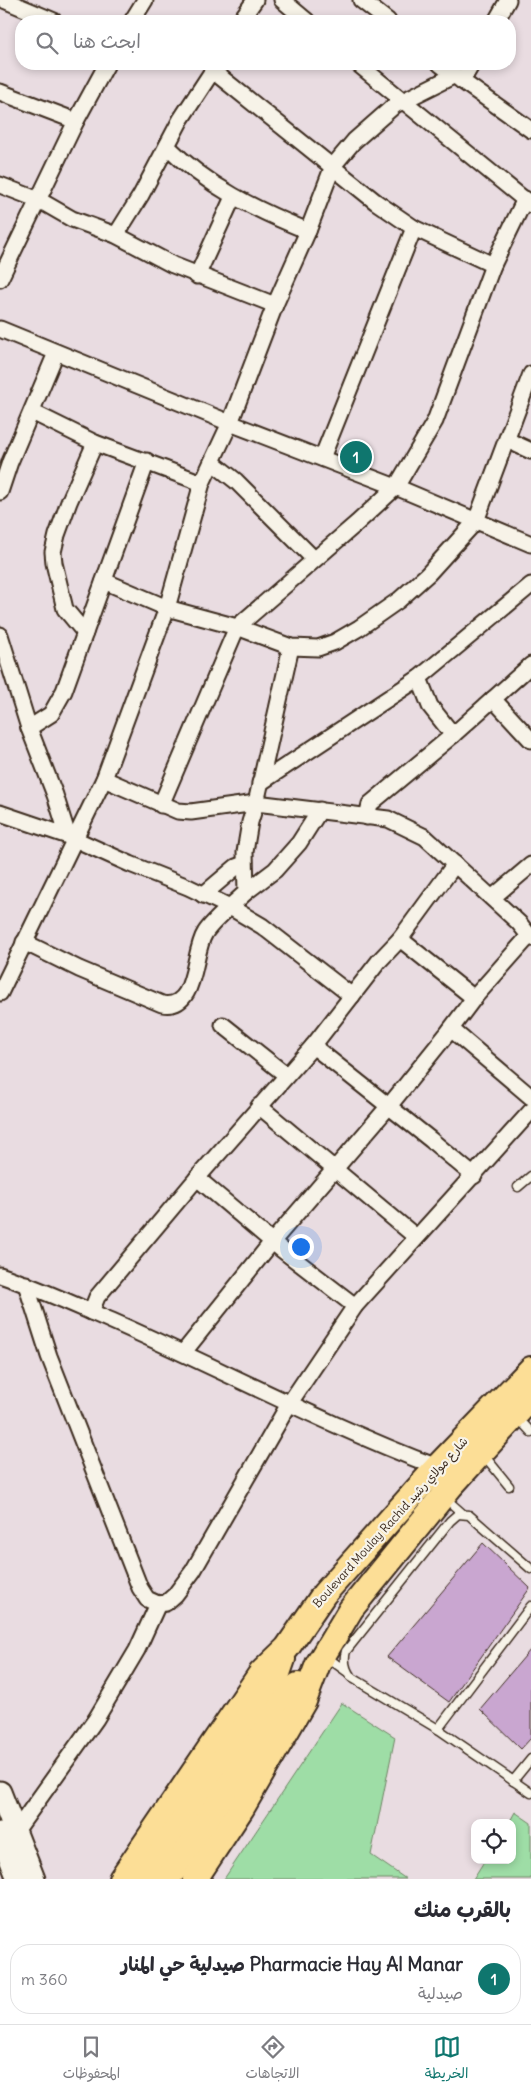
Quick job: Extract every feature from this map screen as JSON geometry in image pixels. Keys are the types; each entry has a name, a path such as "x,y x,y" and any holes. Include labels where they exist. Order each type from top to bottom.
{"main road":[{"name":"Boulevard Moulay Rachid شارع مولاي رشيد","path":"121,1879 261,1673 287,1648 324,1594 437,1467 474,1444 513,1405 531,1368"},
{"name":"Boulevard Moulay Rachid شارع مولاي رشيد","path":"196,1879 242,1808 299,1709 320,1659 351,1609 442,1496 474,1444"},
{"path":"144,1879 275,1682 287,1648"},
{"path":"168,1879 291,1692 320,1659"},
{"path":"0,1792 18,1879"},
{"path":"8,1832 34,1879"}],"street":[{"path":"4,0 40,15"},
{"path":"135,15 144,0"},
{"path":"244,15 255,0"},
{"path":"282,0 300,15"},
{"path":"361,0 380,15"},
{"path":"499,15 508,0"},
{"path":"0,279 76,121 104,70"},
{"path":"116,235 141,196 166,146 213,70"},
{"path":"219,70 376,202 414,228 493,265"},
{"path":"161,805 236,627 358,523 396,487 435,421 493,265 528,202 365,70"},
{"path":"448,70 531,130"},
{"path":"0,993 71,838 104,779 167,608 202,483 230,423 275,306 308,231 333,166 360,136 402,101 458,78 466,70"},
{"path":"0,92 76,121"},
{"path":"166,146 210,182 232,197 308,231"},
{"path":"0,185 39,200 72,219 116,235 197,276 275,306"},
{"path":"197,276 232,197"},
{"path":"322,458 414,228"},
{"path":"0,329 230,423 396,487 531,544"},
{"path":"0,492 10,462 56,353"},
{"path":"104,581 167,608 236,627 291,647 318,648 335,642 360,628 399,600 428,574 476,521 531,374"},
{"path":"32,412 94,443 202,483"},
{"path":"507,440 531,451"},
{"path":"85,634 65,609 57,579 53,552 72,493 94,443"},
{"path":"29,728 51,714 64,690 147,462"},
{"path":"212,462 236,481 314,559"},
{"path":"260,783 420,678 531,586"},
{"path":"0,635 29,728 71,838"},
{"path":"246,892 244,864 250,822 256,803 291,647"},
{"path":"367,817 370,804 453,735 531,665"},
{"path":"420,678 430,706 453,735"},
{"path":"493,699 531,740"},
{"path":"104,779 178,811 191,812 256,803 388,820 405,826 425,837 519,923 530,937 474,998 389,1106 272,1242 183,1353"},
{"path":"24,942 132,993 162,1004 179,1002 187,992 205,933 246,892 275,870 299,843 320,810"},
{"path":"0,813 71,838 230,907 262,926 352,996"},
{"path":"203,894 244,864"},
{"path":"91,1312 97,1297 197,1178 313,1046 400,938 454,864"},
{"path":"492,898 531,866"},
{"path":"400,938 474,998"},
{"path":"223,1025 286,1075"},
{"path":"451,1029 531,1097"},
{"path":"313,1046 474,1176"},
{"path":"259,1106 416,1236"},
{"path":"26,1284 49,1356 143,1595 147,1599 162,1604 171,1599 193,1571 289,1404 355,1306 416,1236 474,1176 531,1111"},
{"path":"197,1178 272,1242 355,1306"},
{"path":"0,1275 91,1312 183,1353 289,1404 437,1467"},
{"path":"8,1832 96,1718 137,1650 158,1604"}],"lane":[{"path":"518,1187 531,1176"},
{"path":"513,1405 531,1432"},
{"path":"474,1444 510,1486"},
{"path":"442,1496 462,1513 469,1515 487,1529 531,1569"},
{"path":"346,1671 344,1663 346,1651 455,1515 462,1513"},
{"path":"438,1729 531,1606"},
{"path":"320,1659 346,1671 351,1677 438,1729 531,1793"},
{"path":"513,1781 531,1759"}],"green space":[{"path":"342,1703 395,1737 371,1855 406,1879 224,1879"},
{"path":"515,1812 531,1823 531,1879 473,1879 482,1864 516,1864 516,1819 511,1819"}],"building":[{"path":"483,1543 530,1588 449,1702 387,1657"},
{"path":"531,1649 531,1738 521,1749 480,1709"}],"place":[{"name":"Pharmacie Hay Al Manar صيدلية حي المنار","path":"356,457"}]}
